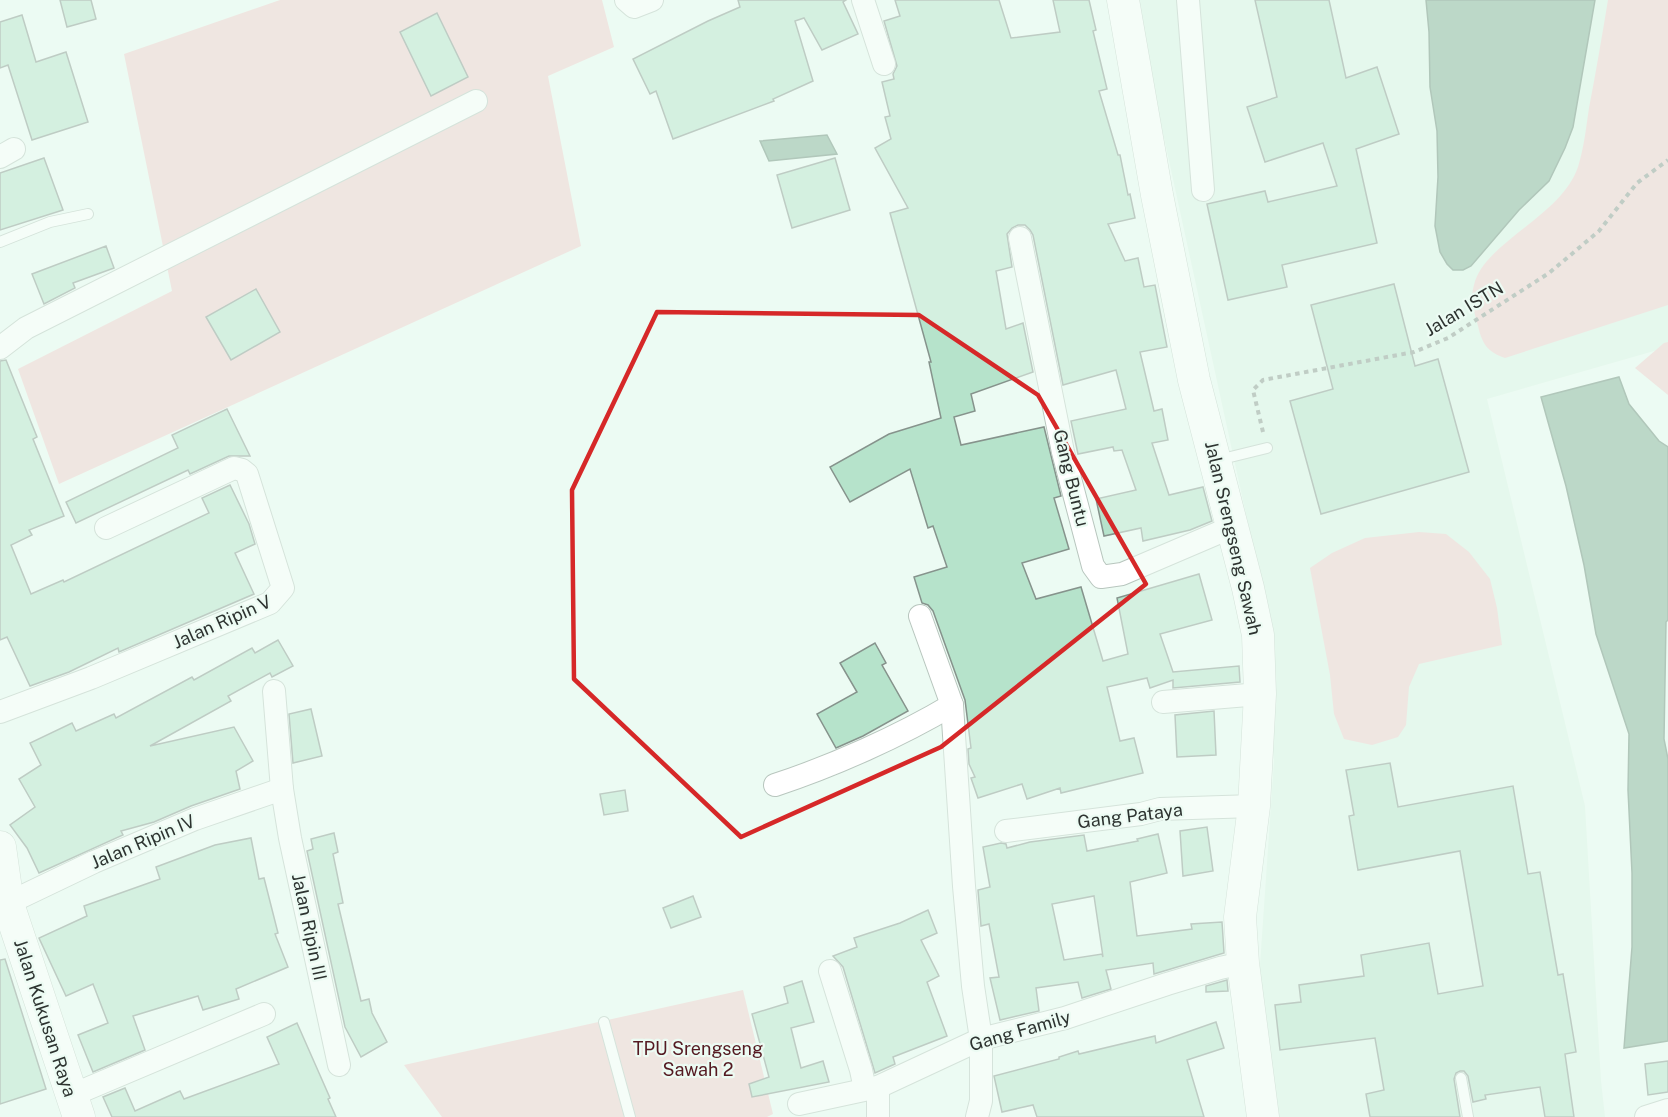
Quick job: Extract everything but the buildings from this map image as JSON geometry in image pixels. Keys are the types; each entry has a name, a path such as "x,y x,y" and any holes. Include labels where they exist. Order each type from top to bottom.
{"street":[{"path":"626,0 634,7 651,0"},
{"path":"863,0 884,64"},
{"name":"Jalan Srengseng Sawah","path":"1123,0 1157,195 1194,380 1258,635 1260,694 1254,806 1240,917 1243,963 1263,1117"},
{"path":"1188,0 1203,190"},
{"path":"0,348 26,328 476,101"},
{"name":"Gang Buntu","path":"1020,238 1063,452 1094,566 1101,577 1122,573 1232,527"},
{"name":"Jalan Ripin V","path":"0,712 91,678 270,603 278,597 283,588 247,474 242,470 234,468 106,528"},
{"path":"920,616 952,705 965,897 973,986 981,1039 981,1101 977,1117"},
{"name":"Jalan Ripin III","path":"274,691 282,789 290,838 339,1065"},
{"path":"1163,702 1260,694"},
{"path":"775,785 828,765 927,720 952,705"},
{"name":"Jalan Ripin IV","path":"4,905 94,862 195,819 282,789"},
{"name":"Gang Pataya","path":"1006,831 1141,814 1160,809 1254,806"},
{"name":"Jalan Kukusan Raya","path":"0,847 4,905 75,1107"},
{"name":"Gang Family","path":"799,1104 872,1088 981,1039 1065,1018 1167,984 1243,963"},
{"path":"830,971 861,1070 872,1088 878,1117"},
{"path":"75,1107 264,1014"},
{"path":"1646,1117 1668,1110"}],"lane":[{"path":"0,242 50,222 88,214"},
{"path":"1215,460 1267,448"},
{"path":"604,1022 630,1117"},
{"path":"1461,1078 1468,1117"}],"path":[{"name":"Jalan ISTN","path":"1267,448 1253,390 1258,383 1263,380 1414,352 1448,338 1549,273 1599,231 1637,183 1668,160"}],"highlighted area":[{"path":"657,312 919,315 1038,395 1146,584 941,747 741,837 574,679 572,490"}],"shaded area":[{"path":"1134,0 1668,0 1668,347 1487,399 1585,806 1605,1117 1277,1117 1258,994 1274,761 1259,574"},
{"path":"1426,0 1595,0 1573,127 1549,181 1519,210 1471,266 1463,270 1453,270 1447,264 1440,252 1435,226 1438,177 1437,131 1430,87"},
{"path":"827,135 837,154 769,161 760,141"},
{"path":"1619,377 1629,404 1659,441 1668,447 1668,620 1666,622 1664,739 1668,759 1668,1041 1624,1048 1632,947 1629,734 1596,634 1584,565 1566,486 1541,397"}],"green space":[{"path":"280,0 602,0 614,47 548,76 581,246 59,484 18,369 172,291 124,54"},
{"path":"1608,0 1668,0 1668,305 1505,358 1490,350 1481,337 1473,306 1474,285 1492,255 1556,200 1569,185 1578,167"},
{"path":"1668,342 1668,395 1635,368"},
{"path":"1419,532 1446,534 1469,552 1490,579 1502,645 1419,664 1409,687 1406,725 1398,737 1372,745 1344,739 1334,714 1330,675 1310,568 1332,553 1365,538"},
{"name":"TPU Srengseng Sawah 2","path":"743,990 773,1114 767,1117 442,1117 404,1065"}]}
